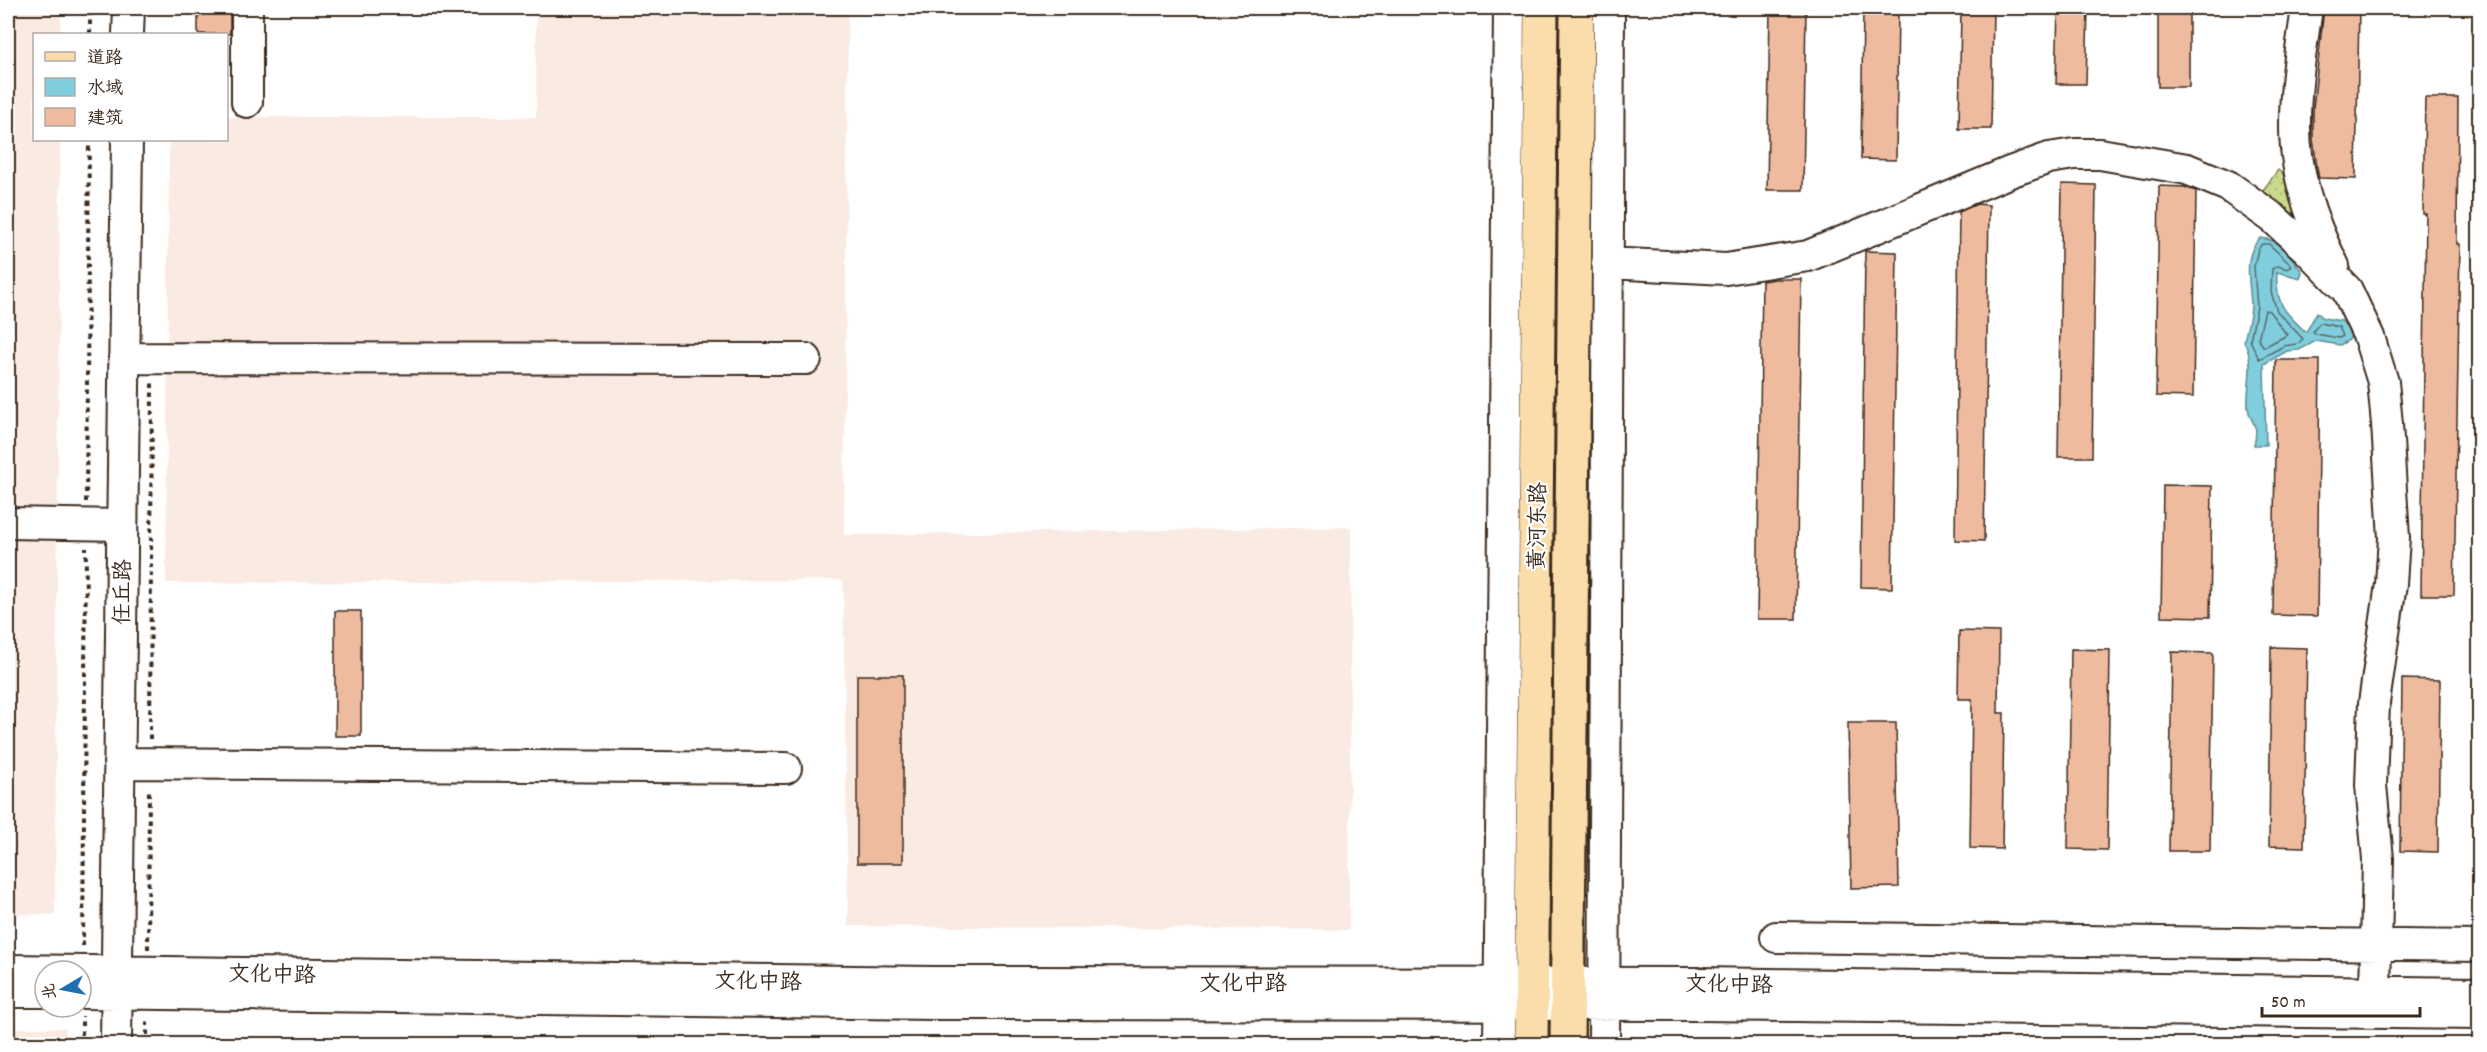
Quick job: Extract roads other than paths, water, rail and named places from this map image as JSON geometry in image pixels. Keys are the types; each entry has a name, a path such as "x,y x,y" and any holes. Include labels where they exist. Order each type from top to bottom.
{"main road":[{"name":"黄河东路","path":"1531,1044 1541,8"},
{"name":"黄河东路","path":"1567,1044 1577,8"}],"street":[{"path":"128,33 129,8"},
{"path":"247,8 247,102"},
{"path":"1499,1044 1509,8"},
{"path":"1604,1044 1609,8"},
{"path":"2307,8 2295,123 2298,161 2319,236 2369,337 2383,382 2392,477 2394,538 2391,584 2374,704 2372,750 2372,785 2378,859 2375,992"},
{"name":"任丘路","path":"116,1044 122,525 138,358 127,141"},
{"path":"1608,263 1726,269 1808,256 2039,161 2074,154 2100,154 2187,169 2228,186 2273,218 2347,290"},
{"path":"138,358 806,359"},
{"path":"8,523 122,525"},
{"path":"119,763 786,768"},
{"path":"1776,937 2480,946"},
{"path":"1918,986 1919,939"},
{"name":"文化中路","path":"8,970 33,975"},
{"name":"文化中路","path":"93,984 117,982 934,1004 1604,994 2480,1014"},
{"name":"文化中路","path":"1604,994 1918,986 2480,993"},
{"path":"8,992 33,992"}],"water":[{"path":"2260,238 2279,245 2290,255 2302,272 2300,278 2277,272 2279,299 2292,319 2306,332 2317,312 2323,318 2342,321 2352,335 2349,340 2340,345 2316,341 2299,350 2287,351 2264,364 2266,445 2254,445 2256,431 2248,408 2250,366 2248,350 2244,342 2251,309 2249,261 2254,245"}]}
